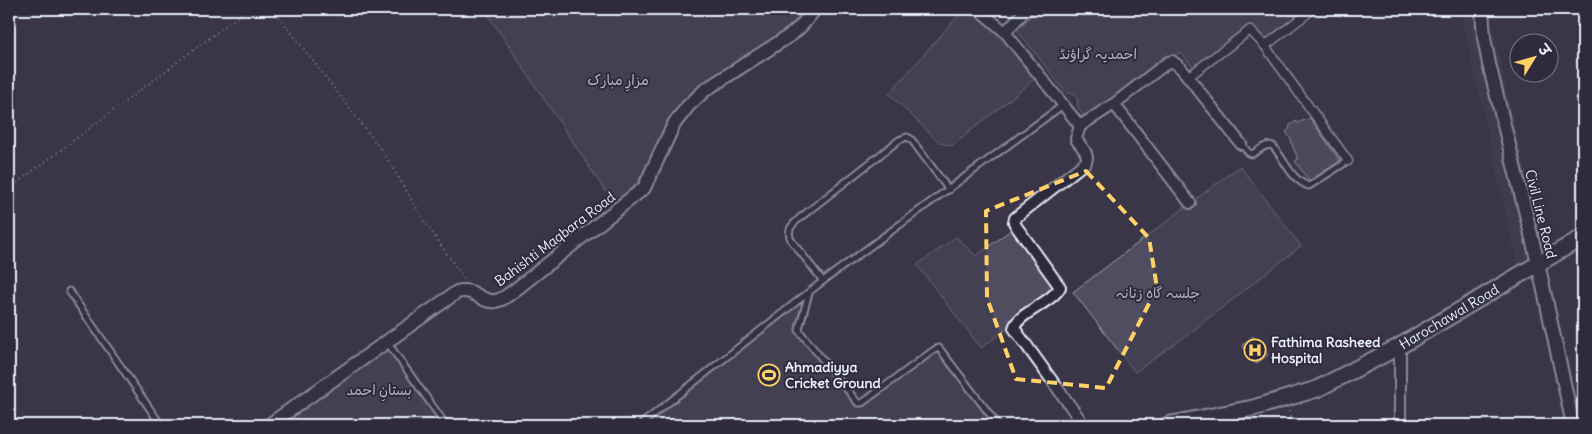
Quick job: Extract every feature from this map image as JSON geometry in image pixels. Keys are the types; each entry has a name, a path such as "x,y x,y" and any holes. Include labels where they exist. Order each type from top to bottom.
{"main road":[{"name":"Harochawal Road","path":"1167,425 1253,408 1317,389 1400,346 1583,237"}],"street":[{"name":"Bahishti Maqbara Road","path":"470,291 488,301 502,299 636,196 649,179 674,124 688,106 705,90 792,34 815,9"},
{"path":"978,9 1004,32 1080,126"},
{"path":"1004,32 1028,9"},
{"path":"1265,46 1313,9"},
{"name":"Civil Line Road","path":"1482,9 1484,38 1489,64 1577,424"},
{"path":"1188,77 1250,30 1265,46 1348,161"},
{"path":"1084,425 1014,328 1018,321 1055,294 1060,286 1016,226 1015,218 1086,162 1087,155 1076,140 1080,126 1114,104 1168,62 1172,61 1177,64 1241,144"},
{"path":"1114,104 1190,203"},
{"path":"269,425 456,292 470,291"},
{"path":"1400,346 1400,425"}],"lane":[{"path":"640,425 810,292 1064,105"},
{"path":"824,282 791,240 788,234 789,230 801,217 899,140 907,137 911,140 950,190"},
{"path":"1241,144 1252,154 1266,146 1273,146 1295,176 1303,184 1310,186 1348,161"},
{"path":"68,291 161,425"},
{"path":"810,292 799,330 800,333 858,403 862,404 934,350 940,348 998,425"},
{"path":"387,342 446,425"}],"path":[{"path":"9,189 248,9"},
{"path":"273,9 391,165 425,222 467,283 470,291"},
{"path":"1288,399 1291,425"}],"highlighted area":[{"path":"1086,171 1149,238 1157,288 1106,388 1016,379 987,298 986,211"}],"shaded area":[{"path":"1463,9 1490,9 1517,135 1546,250 1518,268 1462,20"}],"green space":[{"name":"مزارِ مبارک","path":"484,9 815,9 801,26 705,90 679,118 649,179 618,210"},
{"path":"964,9 978,9 1012,46 1035,79 952,146 939,142 889,94"},
{"name":"احمدیہ گراؤنڈ","path":"1038,9 1311,9 1266,44 1252,27 1196,70 1180,52 1087,121 1078,107 1077,98 1072,92 1067,94 1017,30"},
{"name":"جلسہ گاہ زنانہ","path":"1240,166 1301,246 1186,336 1135,372 1073,292"},
{"path":"1016,226 1060,287 981,348 917,265 956,237 976,256"},
{"name":"Ahmadiyya Cricket Ground","path":"810,292 799,330 858,403 937,348 998,425 640,425"},
{"name":"بستانِ احمد","path":"387,342 447,425 270,425"}],"building":[{"path":"1310,118 1340,161 1309,181 1295,161 1298,159 1292,141 1286,132 1290,128 1289,126 1296,121 1297,123"},
{"name":"Fathima Rasheed Hospital","path":"1253,336 1268,355 1256,364 1242,345"}],"place":[{"name":"Fathima Rasheed Hospital","path":"1255,350"},
{"name":"Ahmadiyya Cricket Ground","path":"769,375"}]}
